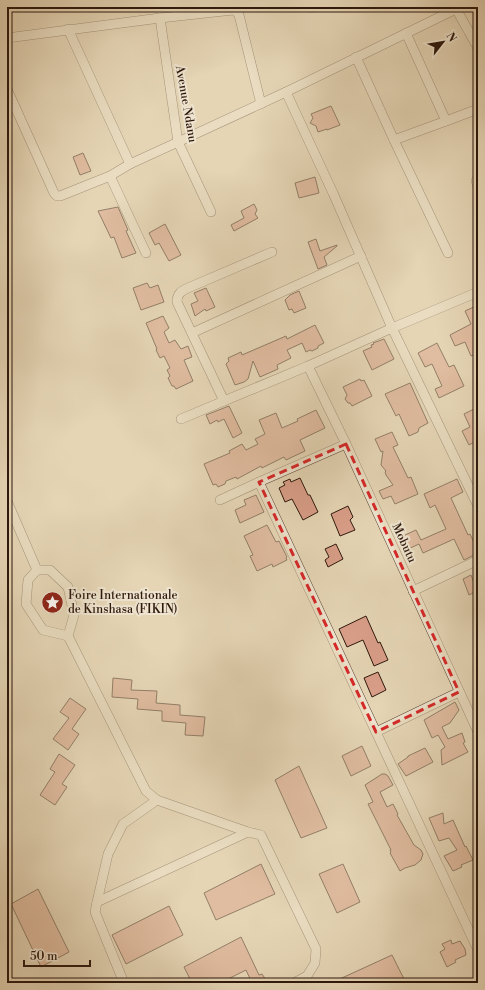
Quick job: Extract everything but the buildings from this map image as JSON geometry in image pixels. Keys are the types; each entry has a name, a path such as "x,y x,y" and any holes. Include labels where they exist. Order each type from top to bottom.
{"street":[{"path":"7,89 54,193 57,196 60,196 110,176 130,164 261,104 456,8 478,48"},
{"path":"7,38 160,18 232,10 236,11 239,15 261,104"},
{"name":"Avenue Ndanu","path":"160,18 178,142 211,212"},
{"path":"68,29 130,164"},
{"path":"406,33 446,121"},
{"path":"356,57 448,253"},
{"path":"286,92 333,193 392,328 478,506"},
{"path":"394,140 478,109"},
{"path":"110,176 146,252"},
{"path":"478,178 476,181 478,187"},
{"path":"224,401 177,302 177,297 180,292 188,288 272,252"},
{"path":"192,333 361,256"},
{"path":"181,419 308,366 392,328 478,292"},
{"name":"Mobutu","path":"308,366 346,444 478,732"},
{"path":"220,500 346,444"},
{"path":"260,482 478,950"},
{"path":"7,501 37,570"},
{"path":"413,591 478,560"},
{"path":"68,636 43,630 26,604 28,580 37,570 50,570 68,587 74,615 68,636 146,791 157,800 248,832 261,834 316,949 315,963 307,976 294,983"},
{"path":"376,732 460,692"},
{"path":"124,983 95,912 108,854 124,824 157,800"},
{"path":"97,902 248,832"}],"highlighted area":[{"path":"346,444 459,692 376,732 259,482"}],"green space":[{"path":"274,7 329,7 312,12"}],"place":[{"name":"Foire Internationale de Kinshasa (FIKIN)","path":"53,602"}]}
